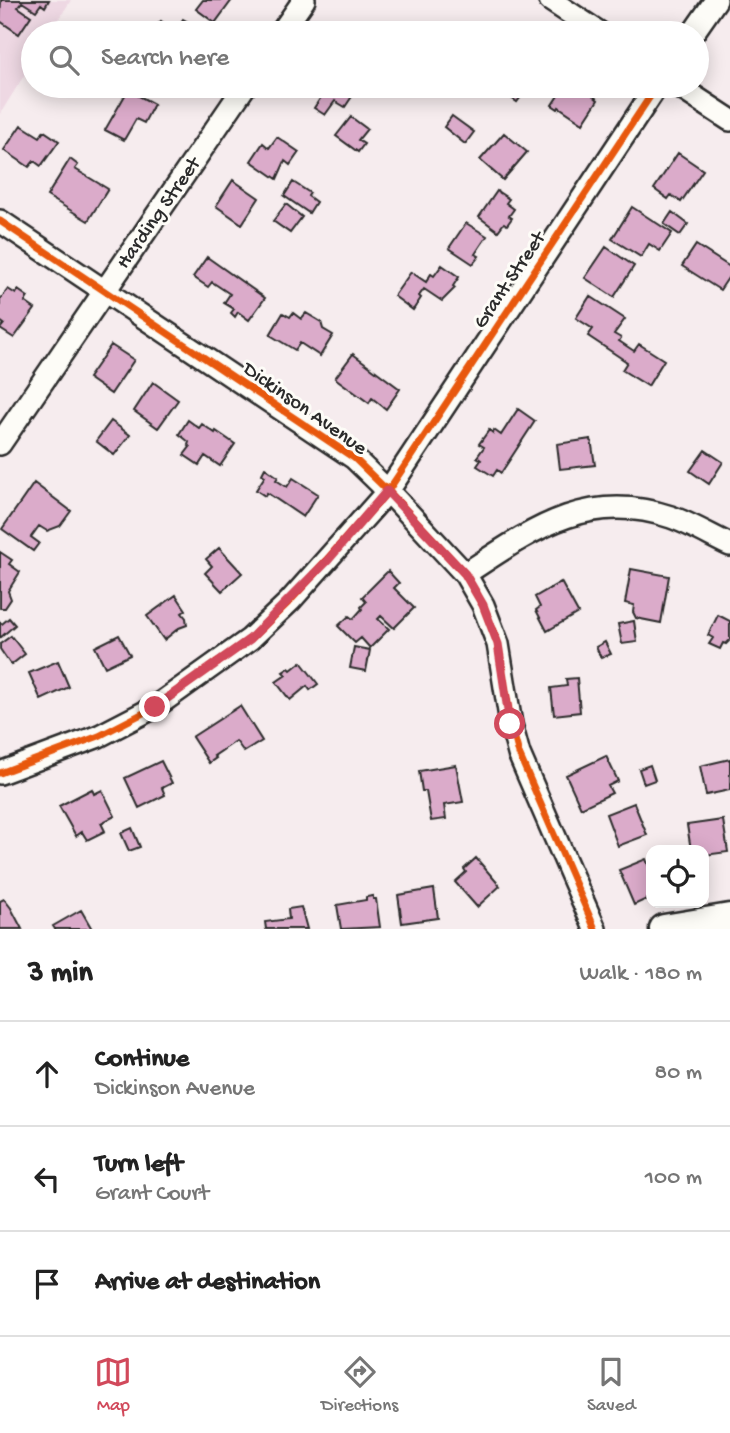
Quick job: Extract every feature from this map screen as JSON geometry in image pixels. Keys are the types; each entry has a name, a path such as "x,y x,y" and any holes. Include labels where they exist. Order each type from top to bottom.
{"main road":[{"path":"664,929 730,918"}],"street":[{"path":"289,21 304,0"},
{"path":"550,0 582,21"},
{"path":"701,21 716,0"},
{"name":"Harding Street","path":"0,444 237,98"},
{"name":"Grant Street","path":"0,774 99,736 155,707 250,639 328,560 387,491 649,98"},
{"path":"696,98 730,120"},
{"name":"Dickinson Avenue","path":"0,221 354,458 465,574 483,605 498,644 510,724 519,754 595,929"},
{"path":"465,574 550,522 592,508 638,510 671,517 730,545"}],"shaded area":[{"path":"0,0 71,0 58,21 21,21 21,80 0,114"}],"building":[{"path":"1,0 49,0 45,7 41,4 36,11 22,2 18,7 31,16 28,21 21,21 19,34 0,21"},
{"path":"203,0 232,0 216,21 212,21 196,9"},
{"path":"123,98 143,98 154,104 144,123 136,119 124,140 105,130"},
{"path":"320,98 351,98 345,107 335,101 325,115 314,108"},
{"path":"557,98 598,100 583,123 552,105"},
{"path":"452,116 474,132 465,144 444,127"},
{"path":"351,117 367,129 358,140 364,144 358,152 336,136"},
{"path":"21,125 40,137 44,131 59,141 41,166 34,161 29,167 4,150"},
{"path":"504,133 527,152 503,180 480,160"},
{"path":"277,137 299,152 290,165 285,161 277,179 251,161 263,143 269,148"},
{"path":"678,153 703,170 681,202 671,195 668,199 654,189"},
{"path":"70,159 78,165 75,169 108,189 88,221 47,196"},
{"path":"233,180 259,198 242,224 216,206"},
{"path":"293,182 310,193 308,196 316,202 309,213 284,196"},
{"path":"497,191 509,199 506,203 514,209 507,225 504,223 498,231 479,217"},
{"path":"286,204 302,217 290,233 273,221"},
{"path":"632,207 672,233 660,251 649,244 641,257 612,239"},
{"path":"672,212 688,224 680,235 664,224"},
{"path":"466,223 487,236 475,254 479,256 473,264 449,248"},
{"path":"696,245 730,267 730,275 720,290 682,266"},
{"path":"606,247 634,266 614,297 585,278"},
{"path":"207,257 265,298 249,320 238,312 235,317 231,313 234,309 224,303 230,294 212,282 208,287 193,277"},
{"path":"442,265 459,277 453,286 455,288 442,301 424,289 413,310 394,296 411,272 426,282"},
{"path":"8,289 16,294 18,290 28,297 25,302 35,309 14,338 0,329 4,324 0,321 0,300"},
{"path":"590,296 625,319 614,334 621,338 619,341 634,351 639,344 664,360 648,386 622,370 627,362 588,336 593,329 576,318"},
{"path":"283,313 290,317 293,313 301,319 306,313 321,322 323,329 333,335 320,356 300,343 295,350 270,335"},
{"path":"111,345 134,360 111,394 88,378"},
{"path":"353,354 400,389 386,409 372,398 369,403 335,378"},
{"path":"153,382 178,400 158,428 134,411"},
{"path":"518,409 535,421 501,473 497,470 493,476 477,466 481,460 477,457 484,447 479,444 489,430 501,435"},
{"path":"188,420 199,428 202,424 215,433 216,431 235,444 220,466 205,456 199,465 184,455 190,447 189,442 179,434"},
{"path":"111,421 130,435 114,455 96,441"},
{"path":"591,439 595,465 560,469 557,444"},
{"path":"705,450 723,462 709,484 690,471"},
{"path":"265,468 287,487 293,478 318,494 303,517 267,493 265,496 256,490 265,476 262,474"},
{"path":"34,483 71,511 60,526 47,531 39,526 31,537 39,543 33,551 2,529"},
{"path":"219,548 242,573 222,591 205,573 212,566 206,559"},
{"path":"0,552 12,560 9,564 20,572 8,591 11,599 5,608 0,608"},
{"path":"631,569 669,576 661,623 636,618 634,605 625,603"},
{"path":"388,571 399,583 394,588 414,608 394,628 381,616 378,619 389,629 370,648 361,638 355,643 338,626 349,616 353,619 366,602 362,597"},
{"path":"561,582 578,613 547,631 536,610 540,607 535,597"},
{"path":"176,595 186,610 182,613 187,625 164,640 147,616"},
{"path":"718,615 730,621 730,640 726,644 723,643 720,649 709,644 713,638 708,635"},
{"path":"9,618 15,625 0,638 0,622 2,624"},
{"path":"634,621 637,642 622,644 618,624"},
{"path":"119,635 130,655 105,667 95,647"},
{"path":"11,636 25,654 11,665 0,649 0,644"},
{"path":"605,642 611,654 601,658 596,647"},
{"path":"354,647 370,650 366,671 350,668"},
{"path":"58,661 69,687 41,700 29,673"},
{"path":"301,662 318,684 310,690 307,686 290,700 276,682 286,675 283,672 289,668 291,670"},
{"path":"577,678 580,712 554,715 551,688 567,686 566,679"},
{"path":"240,706 262,741 244,752 236,741 214,756 216,758 209,763 192,737"},
{"path":"606,756 618,781 608,786 612,793 581,808 566,775"},
{"path":"730,759 730,790 706,795 700,766"},
{"path":"161,761 172,783 162,788 165,795 139,808 125,778"},
{"path":"456,765 463,802 444,805 446,819 431,821 426,791 422,791 419,771"},
{"path":"650,765 655,780 644,784 639,769"},
{"path":"92,789 94,794 102,790 115,816 101,823 105,831 87,840 82,832 76,836 59,806"},
{"path":"634,803 647,835 618,846 606,814"},
{"path":"723,820 728,852 709,854 709,845 690,845 687,825"},
{"path":"132,828 140,847 129,851 121,833"},
{"path":"476,858 500,886 477,907 455,882"},
{"path":"646,859 646,899 634,905 619,870"},
{"path":"434,889 438,918 402,923 398,895"},
{"path":"373,896 373,899 376,899 380,927 341,929 337,905 366,900 366,897"},
{"path":"4,899 22,929 0,929 0,901"},
{"path":"301,907 307,929 266,929 265,922 289,919 288,909"},
{"path":"81,910 92,929 55,929 53,926"}],"cycle path":[{"path":"0,773 99,736 155,707 250,639 290,601 388,491 649,98"},
{"path":"0,221 354,458 465,574 483,605 498,644 511,724 519,754 595,929"}],"route":[{"path":"155,707 250,639 328,560 387,491 465,574 483,605 498,644 510,724"}]}
